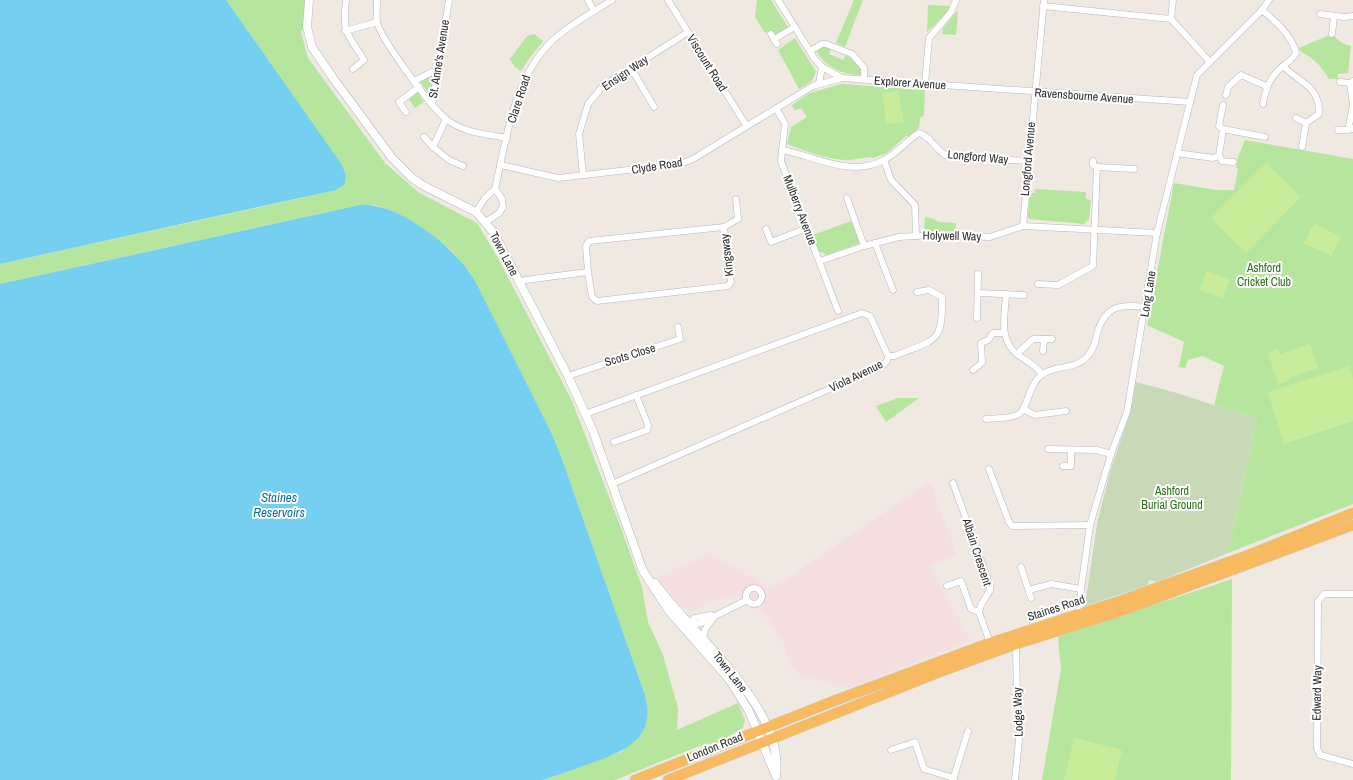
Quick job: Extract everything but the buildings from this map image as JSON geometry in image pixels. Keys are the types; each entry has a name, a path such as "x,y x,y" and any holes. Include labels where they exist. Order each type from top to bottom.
{"highway":[{"name":"Staines Road","path":"635,780 768,726 990,643 1246,556 1353,513"},
{"name":"Staines Road","path":"772,738 942,671 1016,644 1124,610 1353,524"},
{"name":"London Road","path":"668,780 772,738"}],"main road":[{"name":"Town Lane","path":"310,0 307,27 314,51 392,158 412,178 424,186 476,212 494,233 568,376 585,414 640,561 656,585 729,679 749,711 776,778"},
{"name":"Town Lane","path":"688,625 703,638 734,675 768,726 772,738 777,766 776,778"}],"street":[{"path":"346,0 343,22 345,31 364,60 353,69"},
{"path":"377,0 377,22 383,35 407,75 414,81 432,105"},
{"name":"St. Anne's Avenue","path":"449,0 432,105 446,119 464,129 507,138"},
{"path":"588,0 594,11"},
{"name":"Clare Road","path":"476,212 485,198 495,189 521,86 534,61 554,38 612,0"},
{"name":"Viscount Road","path":"668,0 746,125"},
{"path":"778,0 810,51 822,67 842,78"},
{"path":"925,84 929,38 952,12 956,0"},
{"path":"1171,18 1173,0"},
{"name":"Long Lane","path":"1079,614 1090,525 1111,454 1127,412 1158,233 1197,75 1209,61 1262,10 1269,0"},
{"path":"1043,3 1171,18 1209,61"},
{"name":"Longford Avenue","path":"1023,226 1043,3"},
{"path":"1262,10 1277,22 1295,49 1294,56 1283,66 1266,86 1262,104"},
{"path":"1320,14 1353,16"},
{"path":"1332,34 1334,16"},
{"path":"345,31 377,22"},
{"path":"774,39 795,27"},
{"name":"Ensign Way","path":"584,175 579,134 588,104 603,86 688,32"},
{"path":"810,51 822,44 826,44 852,54 864,68 864,80"},
{"path":"1283,66 1293,76 1310,86 1319,104 1319,114 1306,123 1302,147"},
{"path":"819,83 822,67"},
{"path":"1240,67 1241,75"},
{"path":"631,68 654,107"},
{"path":"414,81 438,69"},
{"path":"1241,75 1266,86"},
{"path":"1226,95 1228,87 1241,75"},
{"name":"Explorer Avenue","path":"842,78 978,88"},
{"name":"Clyde Road","path":"501,165 558,178 680,164 693,159 746,125 819,83 842,78"},
{"path":"1338,130 1344,131 1352,129 1349,121 1353,105 1352,82 1340,82"},
{"path":"406,112 399,102 419,87"},
{"name":"Ravensbourne Avenue","path":"978,88 1035,93 1190,102"},
{"path":"1223,105 1219,126 1223,129 1265,137"},
{"name":"Mulberry Avenue","path":"776,108 785,124 781,161 838,311"},
{"path":"1296,118 1306,123"},
{"path":"433,147 446,119"},
{"path":"1223,129 1219,156 1222,161 1233,162"},
{"name":"Longford Way","path":"782,150 846,167 870,165 884,160 901,149 919,133 924,134 940,153 947,156 1028,161"},
{"path":"424,137 433,147 449,160 463,166"},
{"path":"1177,153 1214,158 1219,156"},
{"path":"884,160 891,180 915,205 916,236"},
{"path":"1093,161 1093,165 1097,168 1134,169"},
{"path":"1038,284 1058,285 1093,266 1093,229 1097,168"},
{"path":"486,222 499,213 503,207 502,199 495,189"},
{"path":"847,198 864,246"},
{"path":"724,227 738,220 736,199"},
{"name":"Holywell Way","path":"820,261 864,246 899,237 990,237 1023,226 1158,233"},
{"name":"Kingsway","path":"724,227 731,282 728,286 596,301 592,297 588,272 586,246 589,241 724,227"},
{"path":"766,229 772,242 807,228"},
{"path":"875,243 893,290"},
{"path":"519,282 588,272"},
{"path":"977,318 978,274"},
{"path":"917,292 929,290 942,297 950,296"},
{"path":"978,293 1024,295"},
{"path":"1006,294 1004,333 1006,340 1017,354 1036,366 1042,374"},
{"path":"888,356 932,340 936,337 941,327 942,297"},
{"path":"986,419 1014,416 1024,409 1030,389 1042,374 1053,369 1072,366 1085,359 1094,347 1100,323 1116,307 1126,304 1146,307"},
{"name":"Viola Avenue","path":"585,414 862,313 870,316 888,356 887,361 882,366 612,484"},
{"name":"Scots Close","path":"568,376 680,339 678,327"},
{"path":"973,370 982,363 981,343 988,340 993,334 1004,333"},
{"path":"1017,354 1033,339 1052,339"},
{"path":"1043,351 1044,339"},
{"path":"614,442 647,430 648,425 636,395"},
{"path":"1024,409 1035,415 1066,411"},
{"path":"1048,449 1097,450 1111,454"},
{"path":"1063,466 1072,466 1071,450"},
{"path":"989,469 1009,522 1012,526 1090,525"},
{"name":"Albain Crescent","path":"953,483 990,586 990,590 980,605 979,612"},
{"path":"1021,567 1031,598"},
{"path":"947,586 961,581 971,610 979,612 990,643"},
{"path":"1029,590 1051,584 1081,589"},
{"name":"Edward Way","path":"1353,594 1328,594 1321,596 1318,602 1317,750 1320,755 1353,764"},
{"path":"688,625 695,618 716,614 747,600"},
{"path":"703,638 705,629 716,614"},
{"name":"Lodge Way","path":"1015,780 1020,730 1017,701 1016,644"},
{"path":"891,750 915,742 924,769 953,779 968,731"}],"shaded area":[{"path":"930,482 957,555 929,566 971,641 849,688 800,675 791,666 782,640 763,611 737,595 705,604 694,611 685,610 657,578 707,554 763,583 770,590"}],"green space":[{"path":"226,0 305,0 303,29 301,32 308,58 385,163 418,192 477,223 498,258 572,401 642,587 648,622 663,655 678,708 677,730 738,703 745,720 743,728 720,741 697,747 615,780 543,780 621,752 643,730 647,716 647,701 552,434 471,274 451,250 429,233 385,208 374,205 360,205 0,284 0,264 306,197 345,171"},
{"path":"757,0 771,0 788,27 781,33 774,34 771,30 765,33 755,17"},
{"path":"854,0 863,0 845,47 836,43"},
{"path":"928,5 950,6 946,14 927,32"},
{"path":"958,10 956,35 942,34 943,28"},
{"path":"534,34 543,41 521,71 514,66 510,59 527,36"},
{"path":"1327,36 1335,37 1342,43 1351,46 1348,73 1338,74 1338,79 1329,79 1317,63 1301,52 1299,48"},
{"path":"795,38 816,72 812,81 799,89 778,50"},
{"path":"822,47 831,49 829,54 843,60 846,55 849,57 860,68 862,73 861,75 847,74 830,66 816,51"},
{"path":"434,75 431,97 420,81"},
{"path":"841,84 925,90 924,115 920,118 919,128 909,136 906,136 887,153 873,158 870,157 848,160 830,158 787,144 791,127 807,117 801,108 795,110 792,105 810,93"},
{"path":"417,91 424,102 415,108 408,98"},
{"path":"898,91 904,122 887,124 882,93"},
{"name":"Ashford Cricket Club","path":"1245,140 1353,159 1353,504 1228,553 1257,419 1214,405 1224,366 1202,356 1188,360 1185,368 1179,367 1184,342 1147,325 1174,183 1216,190 1234,190 1238,169 1236,168 1238,157"},
{"path":"1266,163 1301,197 1246,253 1211,218"},
{"path":"1035,189 1086,192 1086,199 1091,200 1089,219 1084,224 1029,219 1030,193 1035,193"},
{"path":"925,217 939,222 956,223 955,232 924,231"},
{"path":"851,221 860,243 827,255 818,251 813,235"},
{"path":"1314,223 1341,237 1331,256 1304,243"},
{"path":"1206,271 1230,279 1223,298 1200,290"},
{"path":"1310,344 1318,368 1288,378 1289,381 1278,384 1268,353 1278,349 1280,354"},
{"path":"1349,366 1353,379 1353,421 1284,444 1268,392"},
{"name":"Ashford Burial Ground","path":"1136,382 1177,393 1257,419 1228,553 1157,582 1149,580 1148,585 1085,606 1097,524 1110,472 1129,416"},
{"path":"898,398 919,398 886,422 876,406"},
{"path":"1232,579 1231,780 1042,780 1061,669 1058,638 1060,636"},
{"path":"1074,738 1122,750 1115,780 1064,780"}],"water":[{"path":"0,0 226,0 342,165 346,175 345,184 336,190 0,264"},
{"name":"Staines Reservoirs","path":"360,205 375,206 392,211 409,219 441,242 455,255 475,281 552,434 562,459 645,695 647,710 646,723 642,733 625,749 589,764 543,780 0,780 0,284"}]}
